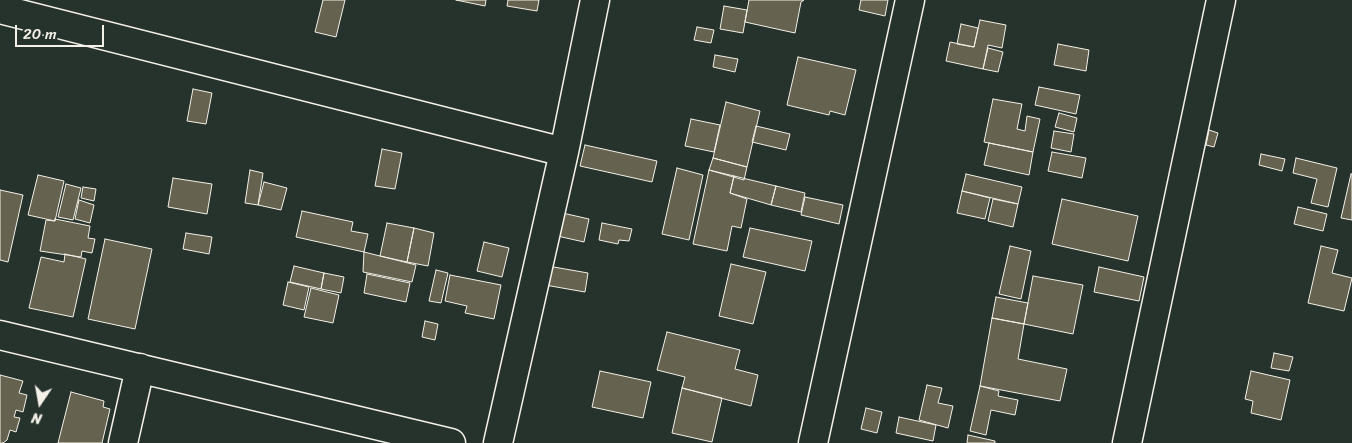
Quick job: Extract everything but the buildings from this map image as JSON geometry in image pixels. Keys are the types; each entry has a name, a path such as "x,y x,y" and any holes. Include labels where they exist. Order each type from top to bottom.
{"street":[{"path":"498,443 564,152 595,0"},
{"path":"813,443 910,0"},
{"path":"1127,443 1221,0"},
{"path":"0,9 564,152"},
{"path":"0,335 451,443"},
{"path":"123,443 140,368"}]}
